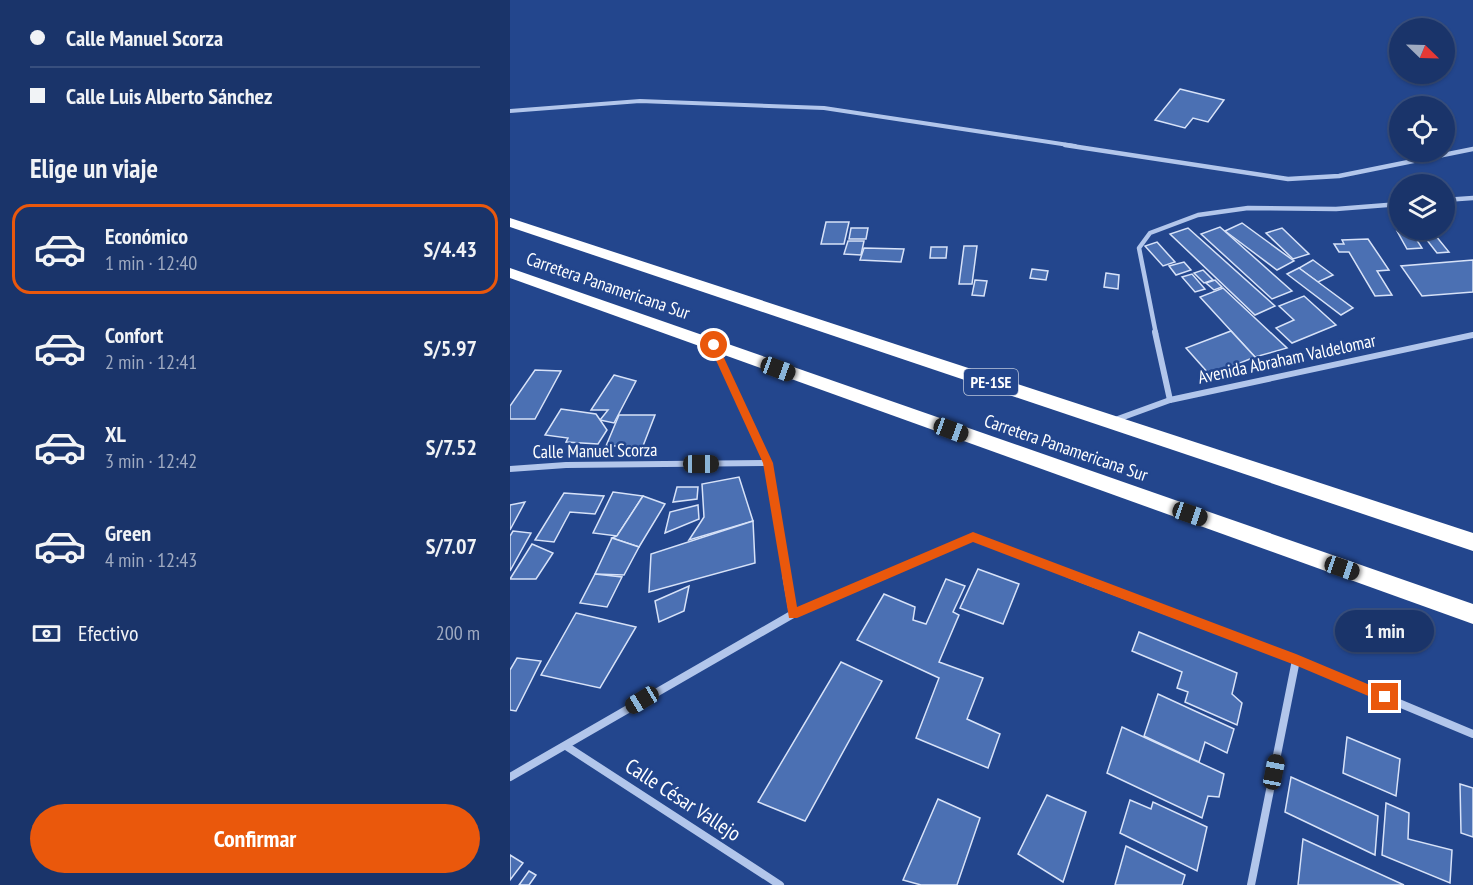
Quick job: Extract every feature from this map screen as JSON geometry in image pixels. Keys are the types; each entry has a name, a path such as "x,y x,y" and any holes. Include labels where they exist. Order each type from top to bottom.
{"highway":[{"name":"Carretera Panamericana Sur","path":"510,222 1473,542"},
{"name":"Carretera Panamericana Sur","path":"510,273 1473,614"}],"street":[{"path":"510,111 640,101 824,108 1288,179 1340,176 1473,149"},
{"path":"1455,199 1473,198"},
{"path":"1170,400 1141,266 1139,248 1150,233 1198,215 1248,208 1336,208 1389,205"},
{"name":"Avenida Abraham Valdelomar","path":"1110,422 1170,400 1473,334"},
{"path":"714,345 768,463 793,614"},
{"name":"Calle Manuel Scorza","path":"510,469 566,465 768,463"},
{"path":"510,777 793,614 973,537 1296,660 1473,734"},
{"path":"1251,885 1296,660"},
{"name":"Calle César Vallejo","path":"566,746 780,885"}],"building":[{"path":"1180,89 1224,100 1208,122 1193,118 1185,128 1155,120"},
{"path":"826,222 849,222 844,244 821,244"},
{"path":"1242,223 1294,261 1277,270 1225,231"},
{"path":"1220,227 1292,291 1272,299 1201,234"},
{"path":"851,228 868,228 866,239 849,239"},
{"path":"1188,228 1275,306 1255,315 1170,234"},
{"path":"1282,228 1309,254 1293,259 1266,233"},
{"path":"1368,239 1389,270 1377,271 1392,295 1375,296 1349,252 1339,252 1334,244 1344,244 1342,240"},
{"path":"1402,240 1417,240 1422,248 1407,249"},
{"path":"1427,240 1439,240 1449,252 1437,253"},
{"path":"848,241 864,241 861,255 844,254"},
{"path":"1157,242 1175,262 1163,266 1145,246"},
{"path":"964,246 977,246 972,284 959,284"},
{"path":"931,247 947,247 946,258 930,258"},
{"path":"864,248 904,249 901,262 860,260"},
{"path":"1313,260 1333,275 1318,282 1299,268"},
{"path":"1473,260 1473,292 1422,296 1401,266"},
{"path":"1184,262 1191,270 1176,275 1169,266"},
{"path":"1299,268 1353,308 1341,315 1287,274"},
{"path":"1032,269 1048,271 1046,280 1030,278"},
{"path":"1203,270 1213,280 1204,283 1194,273"},
{"path":"1106,273 1119,275 1118,289 1104,287"},
{"path":"1192,274 1205,289 1195,292 1182,277"},
{"path":"975,280 987,281 984,296 972,295"},
{"path":"1215,280 1222,287 1214,290 1206,283"},
{"path":"1223,288 1287,348 1255,357 1200,297"},
{"path":"1304,296 1336,325 1292,343 1276,328 1294,320 1279,306"},
{"path":"1231,331 1255,357 1210,375 1186,348"},
{"path":"535,370 561,371 535,419 510,419 510,406"},
{"path":"614,375 636,381 614,423 600,420 608,410 591,410"},
{"path":"561,409 596,414 607,430 598,444 566,442 568,438 545,435"},
{"path":"619,415 655,415 643,446 606,446"},
{"path":"739,477 753,521 689,540 704,517 702,484"},
{"path":"677,487 698,487 697,499 673,502"},
{"path":"613,492 643,496 617,536 593,533"},
{"path":"564,493 604,496 595,514 570,512 554,542 535,540"},
{"path":"643,496 665,504 639,547 612,538 617,536"},
{"path":"525,502 510,530 510,505"},
{"path":"698,505 699,519 665,533 670,512"},
{"path":"753,521 755,563 649,592 651,554"},
{"path":"513,531 531,533 510,571 510,536"},
{"path":"612,538 639,547 624,575 595,574"},
{"path":"532,544 553,553 536,579 510,579"},
{"path":"978,569 1019,584 1003,624 960,608"},
{"path":"595,574 622,577 607,607 580,603"},
{"path":"946,579 965,586 953,612 959,615 939,662 983,678 967,719 1000,734 988,768 916,738 939,678 857,640 884,594 915,607 913,620 926,624"},
{"path":"689,586 684,611 659,622 655,601"},
{"path":"576,613 636,627 600,688 541,675"},
{"path":"1139,632 1237,673 1232,694 1242,703 1237,725 1185,702 1188,692 1177,688 1182,672 1132,651"},
{"path":"517,658 541,661 516,711 510,710 510,670"},
{"path":"841,662 882,681 805,821 758,802"},
{"path":"1158,694 1234,729 1227,753 1205,742 1199,762 1144,736"},
{"path":"1122,727 1224,774 1219,797 1208,796 1202,818 1107,773"},
{"path":"1347,737 1400,759 1396,796 1343,773"},
{"path":"1291,777 1378,816 1375,855 1285,812"},
{"path":"1460,784 1473,788 1473,837 1461,833"},
{"path":"1047,795 1086,812 1063,882 1018,854"},
{"path":"938,799 980,818 957,885 921,885 903,880"},
{"path":"1130,800 1151,809 1153,802 1207,827 1197,871 1120,833"},
{"path":"1386,803 1409,813 1408,839 1452,850 1450,883 1382,855"},
{"path":"1303,839 1404,885 1298,885"},
{"path":"1126,846 1185,875 1182,885 1115,885"},
{"path":"510,855 523,863 510,880"},
{"path":"529,871 536,875 529,885 519,885"}],"route":[{"path":"714,345 768,463 793,614 973,537 1296,660 1385,697"}]}
